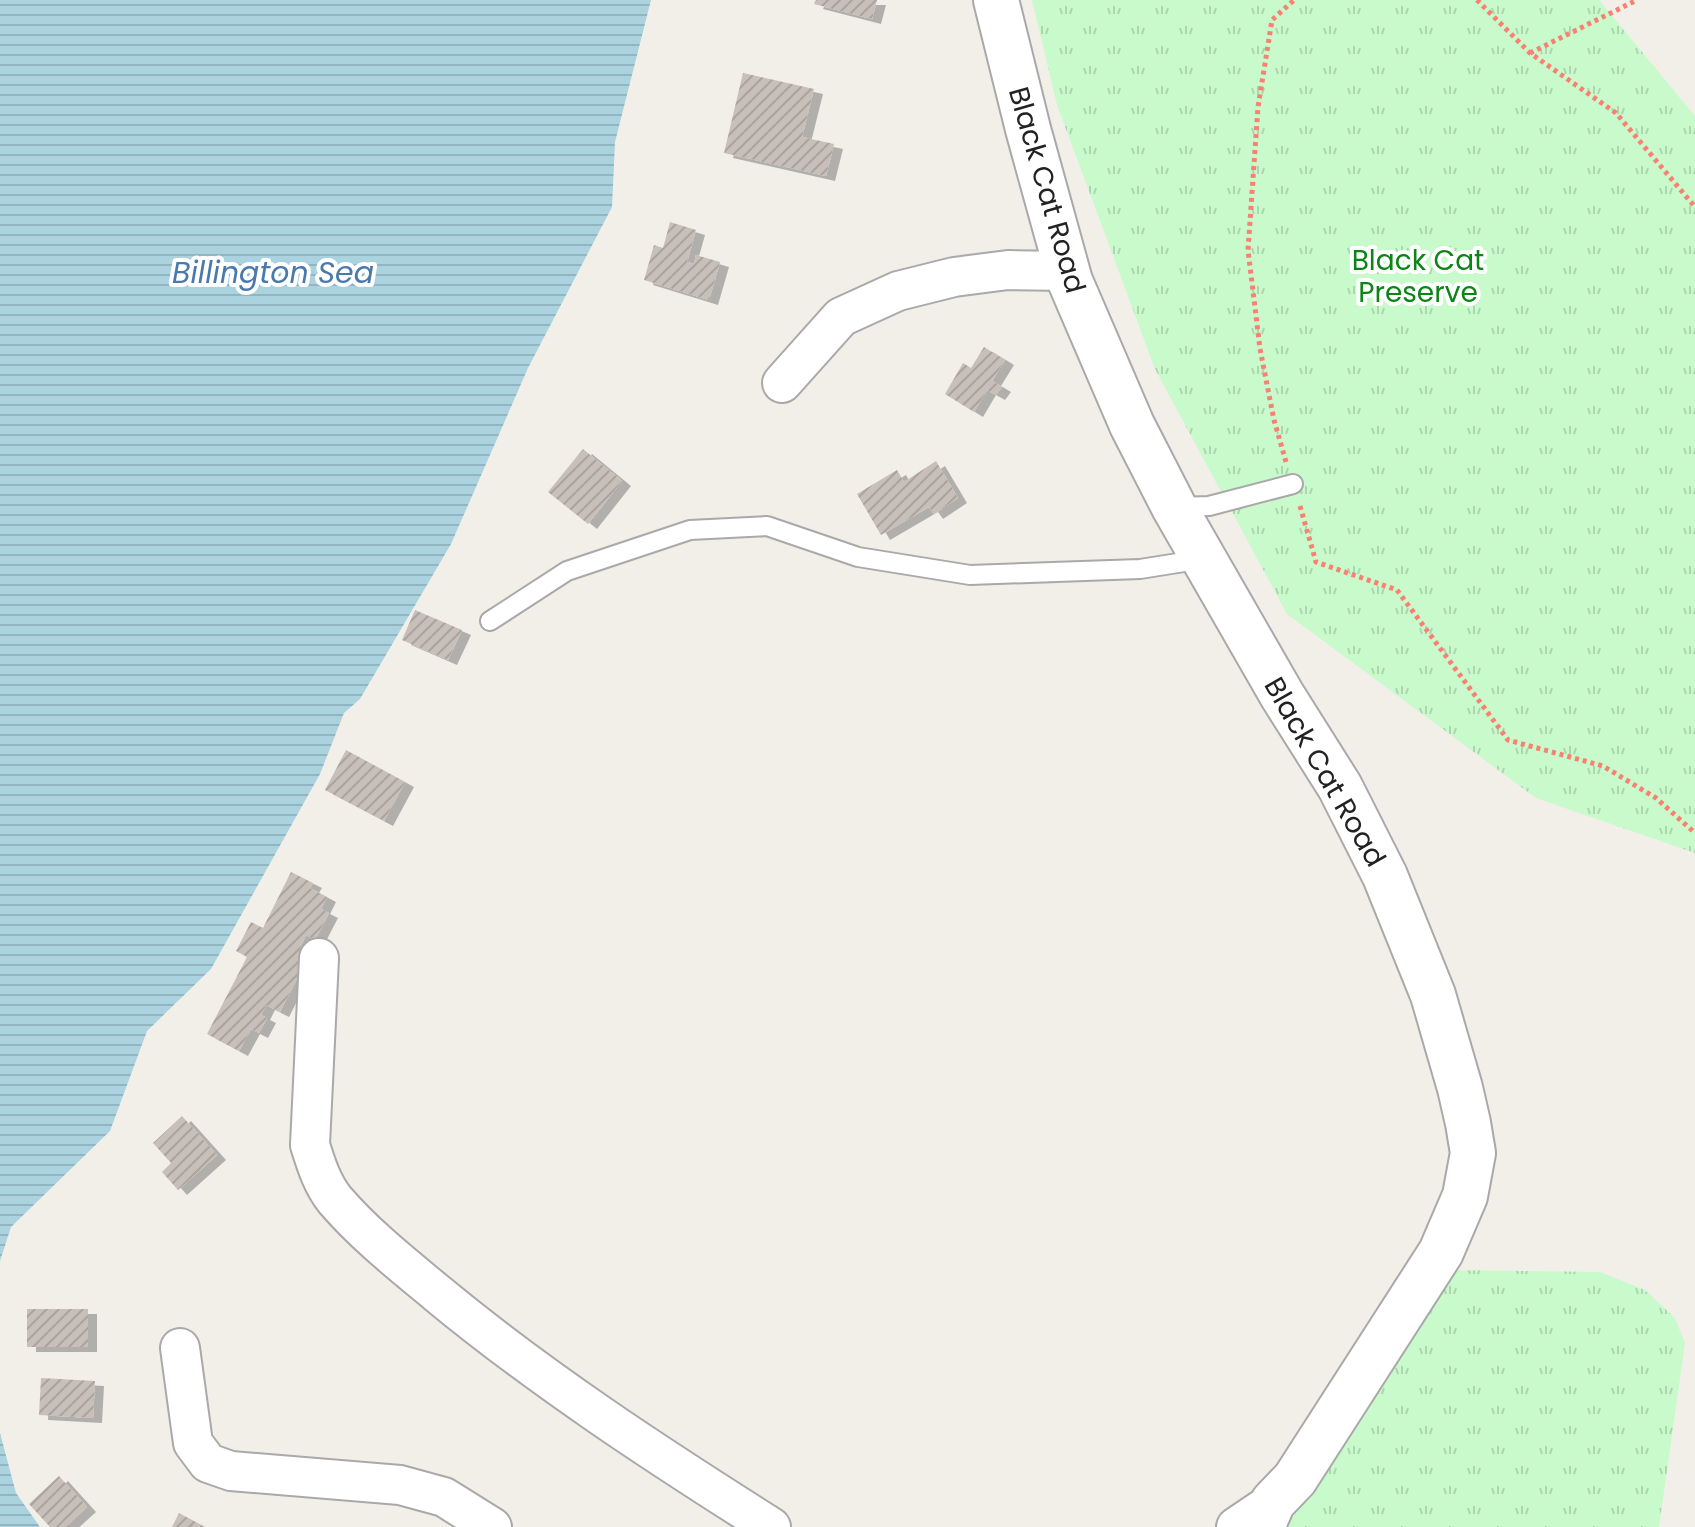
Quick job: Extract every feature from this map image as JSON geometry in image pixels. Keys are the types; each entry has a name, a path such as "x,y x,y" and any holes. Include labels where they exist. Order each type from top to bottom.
{"street":[{"name":"Black Cat Road","path":"996,0 1067,271 1132,425 1174,507 1282,695 1340,787 1385,876 1433,995 1460,1088 1473,1153 1465,1196 1441,1252 1295,1479 1268,1514"},
{"path":"782,383 841,317 898,291 954,277 1008,270 1067,271"},
{"path":"319,958 310,1145 318,1171 334,1199 397,1260 493,1339 698,1481 771,1527"},
{"path":"180,1348 193,1443 208,1463 231,1471 400,1485 444,1497 492,1527"},
{"path":"1236,1527 1268,1514"}],"lane":[{"path":"1174,507 1209,506 1293,484"},
{"path":"490,621 567,571 690,530 767,526 858,557 970,575 1140,569 1203,559"}],"path":[{"path":"1294,0 1272,20 1256,121 1248,250 1260,349 1274,420 1316,562 1397,590 1508,740 1603,766 1656,798 1695,833"},
{"path":"1477,0 1530,53 1616,113 1695,207"},
{"path":"1530,53 1637,0"}],"green space":[{"name":"Black Cat Preserve","path":"1032,0 1599,0 1695,116 1695,853 1536,798 1287,614 1155,369 1057,105"},
{"path":"1446,1270 1600,1272 1645,1290 1675,1318 1685,1343 1659,1527 1287,1527"}],"water":[{"name":"Billington Sea","path":"0,0 651,0 615,142 612,207 528,368 451,544 360,699 344,713 320,774 211,969 147,1031 110,1131 11,1227 0,1261"},
{"path":"0,1433 16,1493 40,1527 0,1527"}],"building":[{"path":"816,0 877,0 872,19 814,4"},
{"path":"743,73 814,89 802,137 834,144 826,176 724,153"},
{"path":"670,222 696,230 687,262 694,264 696,255 720,262 709,300 644,280 654,245 663,248"},
{"path":"984,347 1005,360 992,381 1002,387 996,395 987,390 974,412 945,394 963,363 971,368"},
{"path":"583,449 622,481 588,524 548,492"},
{"path":"936,461 958,498 934,514 929,507 881,535 857,494 897,470 904,482"},
{"path":"415,610 462,630 448,660 402,640"},
{"path":"346,750 405,782 384,821 325,790"},
{"path":"291,872 313,883 310,888 327,897 321,909 329,913 315,940 306,935 300,948 310,953 280,1012 266,1005 261,1015 267,1018 259,1033 251,1029 239,1051 207,1034 247,957 236,951 251,922 263,928"},
{"path":"182,1116 217,1155 178,1190 162,1172 171,1163 153,1143"},
{"path":"27,1309 88,1309 88,1347 27,1347"},
{"path":"41,1378 95,1381 93,1418 39,1415"},
{"path":"59,1476 87,1507 65,1527 50,1527 29,1504"},
{"path":"179,1513 205,1527 172,1527"}]}
